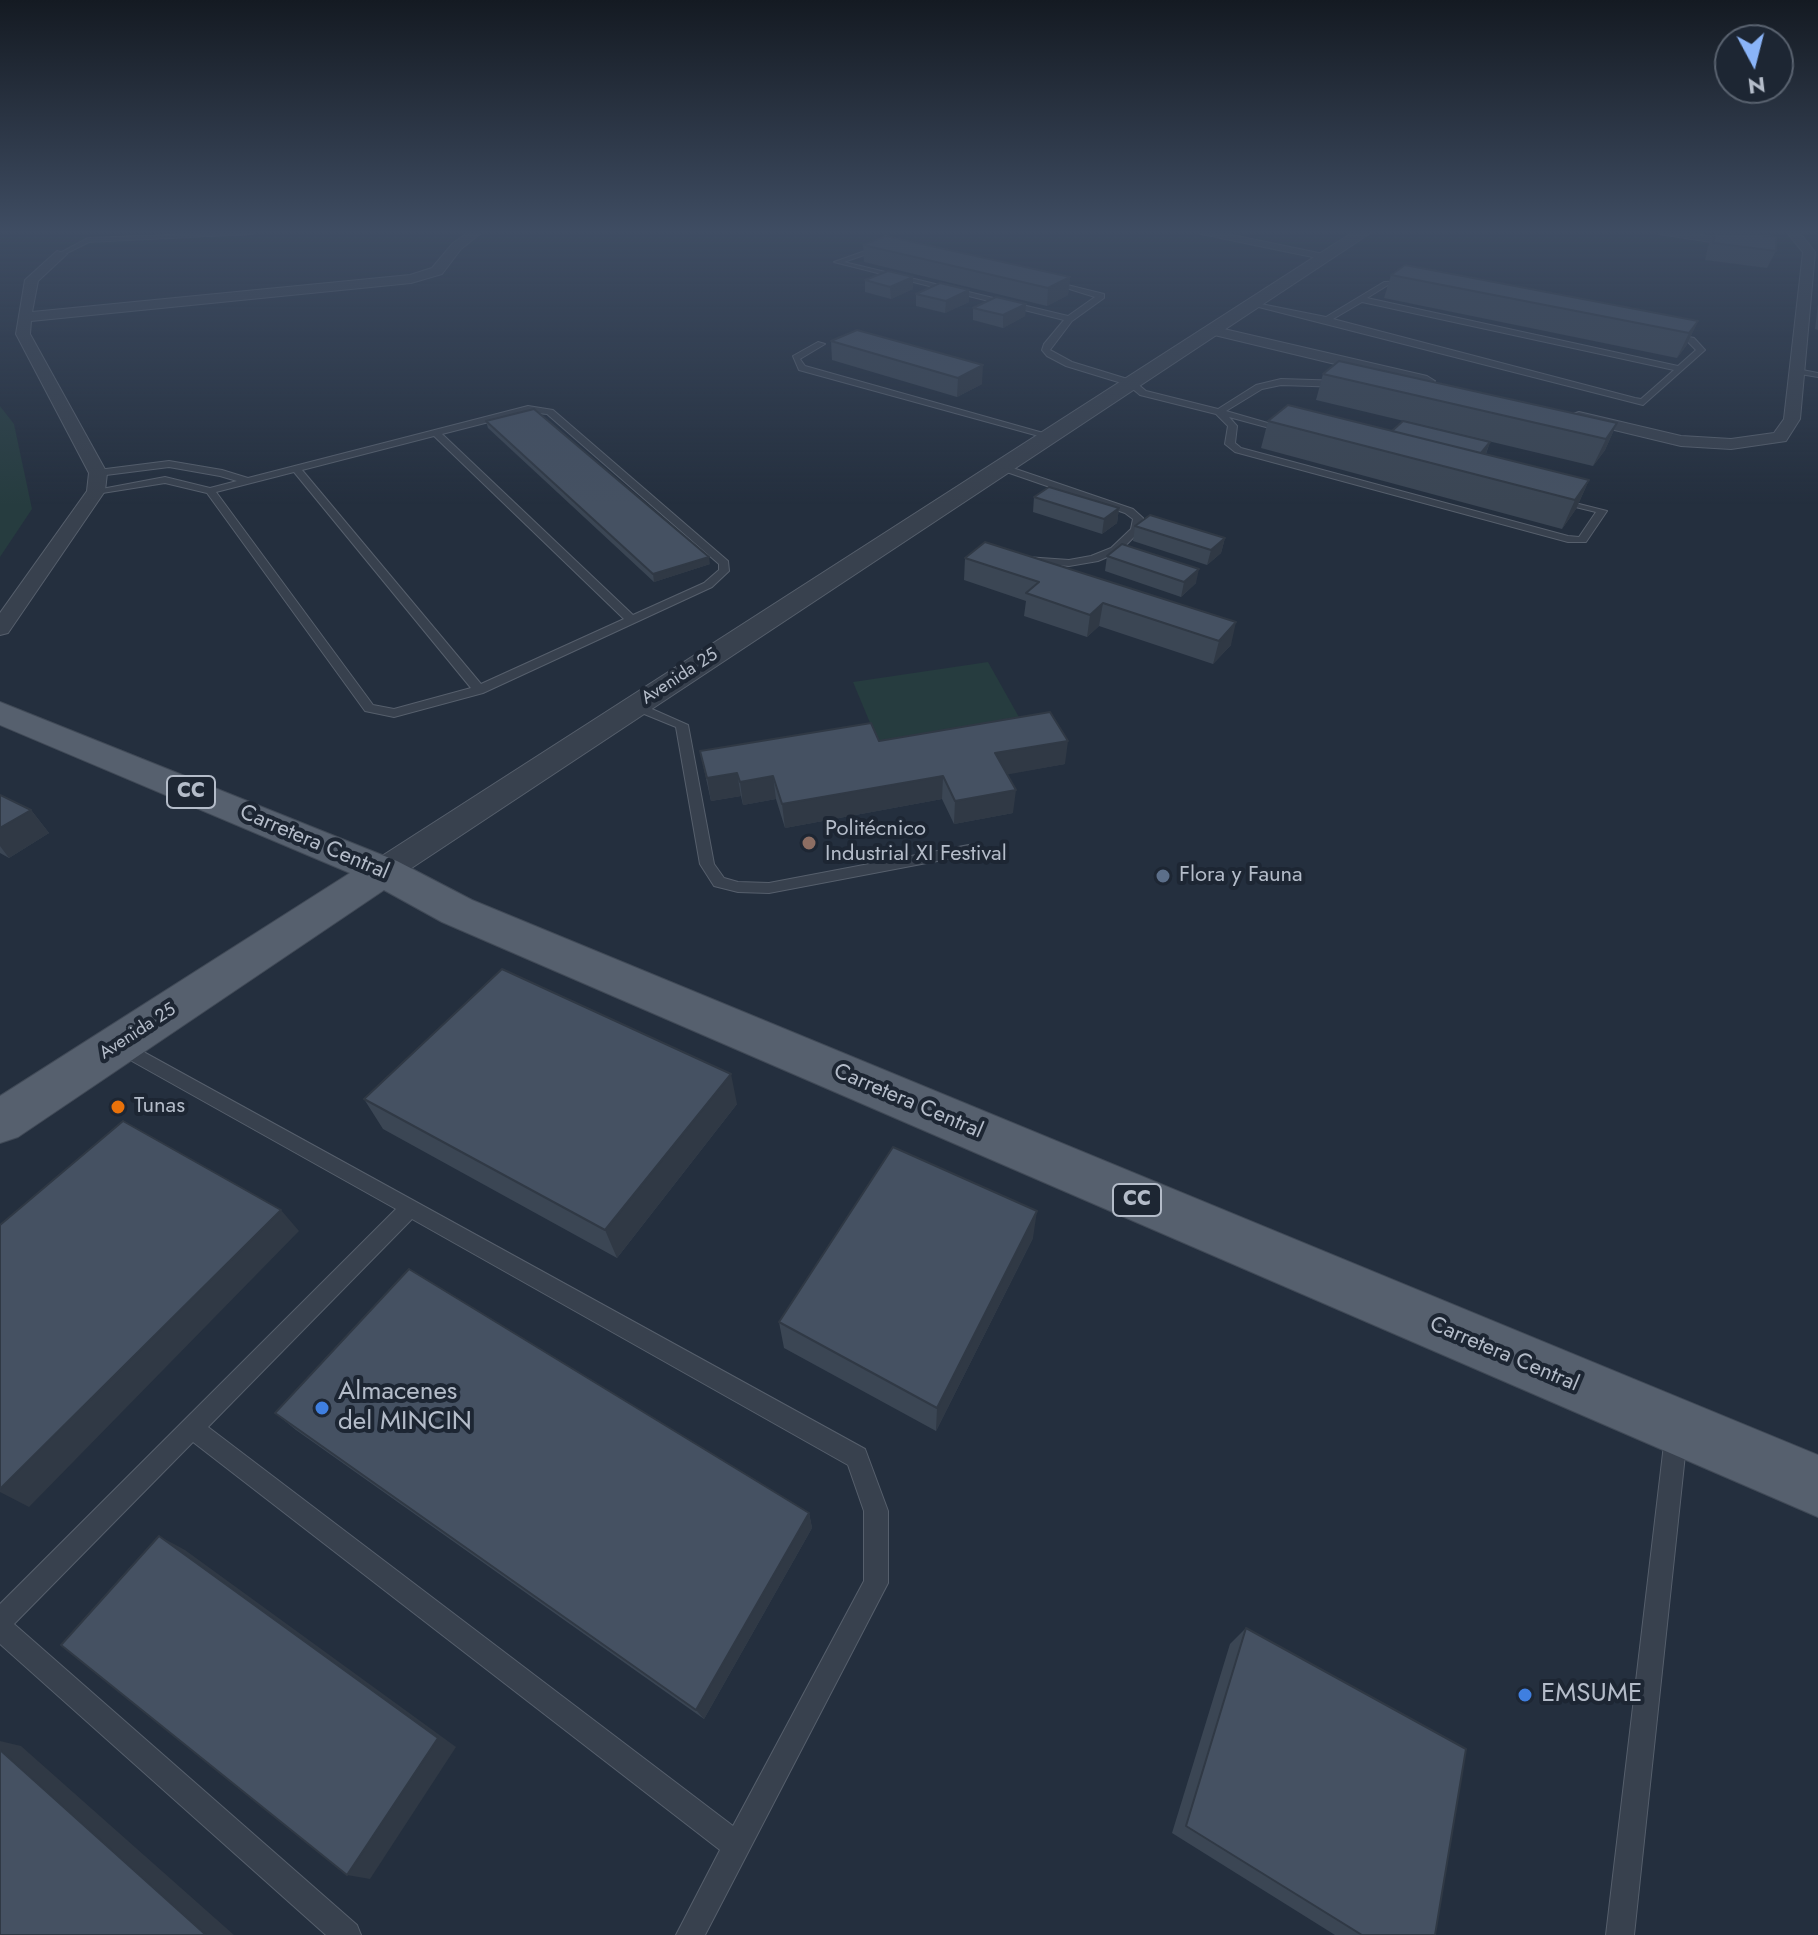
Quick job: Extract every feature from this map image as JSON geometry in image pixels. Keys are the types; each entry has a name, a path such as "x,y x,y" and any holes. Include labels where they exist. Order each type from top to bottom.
{"main road":[{"name":"Carretera Central","path":"0,712 383,871 457,911 1818,1486"},
{"name":"Avenida 25","path":"0,1122 383,871"},
{"path":"291,932 327,919 366,911 402,907 457,911"}],"street":[{"path":"0,628 97,482 23,334 24,324"},
{"name":"Avenida 25","path":"383,871 1220,324"},
{"path":"1560,412 1681,441 1731,444 1780,437 1799,418 1797,371 1801,324"},
{"path":"1211,330 1438,384"}],"lane":[{"path":"1065,324 1046,350 1069,364 1131,383 1143,393 1296,432"},
{"path":"1343,324 1643,402 1701,350 1691,340 1658,331"},
{"path":"1476,324 1680,369"},
{"path":"821,344 796,358 802,368 1049,436"},
{"path":"1797,371 1818,375"},
{"path":"1219,412 1259,387 1281,382 1310,381 1353,386"},
{"path":"97,482 165,480 210,491 528,409 550,412 724,563 724,571 708,585 479,690 394,713 369,708 210,491"},
{"path":"1219,412 1233,426 1230,444 1238,450 1568,539 1582,540 1602,511 1541,495"},
{"path":"436,433 632,620"},
{"path":"97,482 169,464 222,473 247,481"},
{"path":"1001,467 1129,511 1138,518 1136,530 1115,550 1094,559 1069,563 1015,558"},
{"path":"296,469 479,690"},
{"path":"636,706 682,725 707,864 719,882 738,887 769,888 974,849"},
{"path":"118,1045 857,1457 876,1511 876,1583 690,1935"},
{"path":"0,1621 410,1208"},
{"path":"192,1428 737,1846"},
{"path":"1620,1935 1677,1429"},
{"path":"0,1628 347,1935"}],"green space":[{"path":"0,406 14,424 32,509 0,557"},
{"path":"988,662 1020,719 878,742 853,682"}],"building":[{"path":"1644,324 1696,324 1689,333"},
{"path":"857,330 983,365 958,378 831,341"},
{"path":"1339,361 1617,423 1606,439 1323,374"},
{"path":"1288,405 1589,480 1575,500 1268,421"},
{"path":"534,409 709,557 653,574 486,421"},
{"path":"1403,421 1490,442 1481,453 1392,431"},
{"path":"1049,487 1119,508 1104,519 1034,497"},
{"path":"1150,515 1225,538 1211,550 1135,526"},
{"path":"985,542 1236,622 1219,641 1103,603 1090,615 1026,593 1039,582 965,558"},
{"path":"1122,544 1199,569 1184,582 1107,556"},
{"path":"1050,712 1068,741 995,753 1016,790 955,801 943,776 782,804 773,776 740,782 737,773 707,778 700,751 871,723 879,741"},
{"path":"0,795 31,810 0,828"},
{"path":"502,969 731,1074 605,1230 364,1099"},
{"path":"123,1121 281,1210 0,1489 0,1225"},
{"path":"893,1147 1037,1211 937,1408 779,1322"},
{"path":"409,1269 809,1513 696,1710 275,1413"},
{"path":"159,1536 438,1738 347,1875 61,1645"},
{"path":"1246,1628 1466,1749 1435,1935 1362,1935 1186,1826"},
{"path":"0,1750 206,1935 0,1935"}],"place":[{"name":"Politécnico Industrial XI Festival","path":"809,843"},
{"name":"Flora y Fauna","path":"1163,876"},
{"name":"Tunas","path":"118,1107"},
{"name":"Almacenes del MINCIN","path":"322,1408"},
{"name":"EMSUME","path":"1525,1695"}]}
